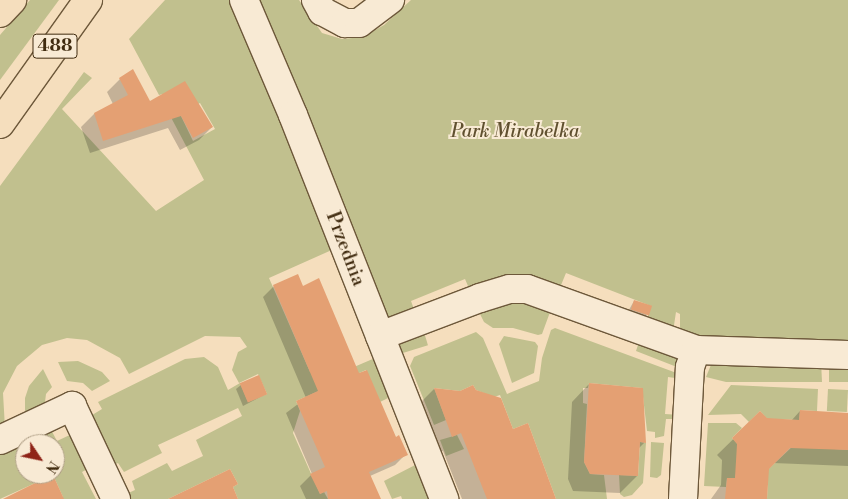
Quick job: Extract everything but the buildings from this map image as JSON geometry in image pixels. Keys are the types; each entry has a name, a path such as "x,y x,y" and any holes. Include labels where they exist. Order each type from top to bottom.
{"main road":[{"path":"0,14 12,0"},
{"name":"488","path":"0,124 88,0"},
{"path":"0,117 22,93"}],"street":[{"name":"Przednia","path":"244,0 294,115 444,499"},
{"path":"316,0 322,11 346,23 359,23 390,0"},
{"path":"380,336 480,298 510,289 527,289 696,350 848,355"},
{"path":"683,499 690,368 696,350"},
{"path":"0,440 72,406 116,499"}],"green space":[{"path":"30,0 59,0 0,80 0,35"},
{"path":"165,0 233,0 334,249 269,278 310,372 333,376 375,358 390,397 380,402 366,370 296,401 300,411 293,433 320,494 324,492 328,499 238,499 233,487 238,484 230,469 168,499 126,499 124,495 135,490 132,481 167,463 172,471 203,456 196,440 242,416 238,408 158,445 162,453 124,472 118,463 109,468 84,420 102,409 98,402 185,359 204,357 218,367 228,390 240,383 248,402 267,394 258,374 239,383 232,370 238,352 247,347 240,337 205,336 129,374 120,358 87,340 67,338 42,345 17,366 3,393 5,428 0,430 0,186 84,72 92,78 62,109 156,211 204,180 165,106 163,94 159,95 129,39","holes":["200,103 215,129 193,141 180,114"]},
{"name":"Park Mirabelka","path":"252,0 299,0 322,33 342,39 363,37 384,25 411,0 848,0 848,344 680,335 680,314 676,312 673,332 646,322 651,306 566,273 559,290 471,293 465,279 411,301 416,315 384,321"},
{"path":"492,301 553,304 542,334 538,335 513,328 493,328 484,322 477,308"},
{"path":"555,328 682,375 682,379 668,377 665,414 680,415 680,419 666,419 664,436 655,438 655,432 647,431 642,388 589,383 588,388 583,388 583,403 587,404 584,462 590,474 604,475 607,499 556,499 528,423 513,429 500,395 494,397 476,390 473,385 460,391 434,388 446,420 434,425 410,366 414,357 476,332 483,338 507,394 539,381 542,358 551,330"},
{"path":"423,329 428,345 396,355 391,339"},
{"path":"504,336 535,342 538,346 534,373 512,383 499,344"},
{"path":"641,336 674,352 682,369 636,351"},
{"path":"713,360 821,361 822,382 726,382 706,377"},
{"path":"78,361 102,372 110,381 92,391 83,383 67,381 58,362"},
{"path":"829,362 848,362 848,382 829,382"},
{"path":"43,369 52,387 46,394 44,410 25,419 25,398 29,386"},
{"path":"731,385 818,389 817,411 800,410 799,420 774,419 770,422 760,411 749,422 741,414 708,415"},
{"path":"828,389 848,390 847,412 827,411"},
{"path":"708,423 736,423 742,428 732,438 741,448 735,478 727,478 726,487 704,486"},
{"path":"48,424 53,434 27,434"},
{"path":"74,433 91,467 82,472 96,499 59,499 63,497 57,484 65,484 65,437"},
{"path":"457,435 464,449 446,456 440,440"},
{"path":"15,440 15,484 33,484 0,499 0,447"},
{"path":"640,442 646,443 643,483 632,495 624,497 620,494 619,475 638,476"},
{"path":"651,442 664,443 661,475 657,478 650,477"},
{"path":"793,446 848,450 848,499 767,499 768,480 763,474"},
{"path":"421,462 436,499 402,499 401,496 392,499 384,481"}]}
